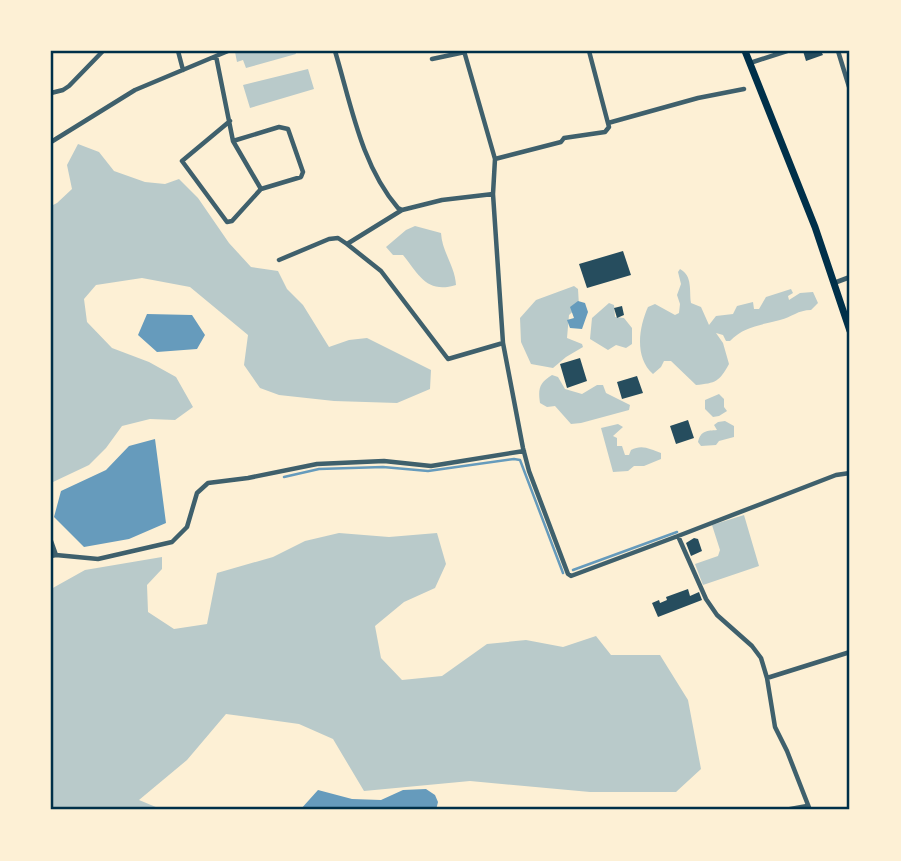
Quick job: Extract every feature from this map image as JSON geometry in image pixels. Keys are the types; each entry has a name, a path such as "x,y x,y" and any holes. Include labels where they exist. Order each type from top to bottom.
{"main road":[{"path":"745,51 815,227 850,331"}],"street":[{"path":"51,93 69,86 103,51"},
{"path":"177,51 183,70"},
{"path":"51,142 135,90 228,51"},
{"path":"335,51 363,144 379,183 402,210"},
{"path":"432,60 464,51 495,159 492,194 503,344 529,471 568,574 571,576 836,475 850,473"},
{"path":"495,159 561,142 564,138 605,132 609,127 589,51"},
{"path":"750,63 787,51"},
{"path":"838,51 850,90"},
{"path":"216,56 233,141 261,190"},
{"path":"608,124 744,89"},
{"path":"230,121 182,161 227,222 232,221 261,190 301,177 303,172 288,129 279,127 233,141"},
{"path":"347,244 402,210 442,200 492,194"},
{"path":"279,260 329,239 338,239 381,271 448,359 503,344"},
{"path":"834,283 850,277"},
{"path":"51,541 53,555 98,559 172,542 187,527 197,493 202,486 214,482 317,464 384,461 431,466 524,451"},
{"path":"678,536 706,599 717,615 757,651 767,678 775,727 809,808 785,810"},
{"path":"767,678 850,652"}],"shaded area":[{"path":"295,51 296,54 246,68 243,60 237,62 235,52"},
{"path":"308,69 314,89 250,108 243,85"},
{"path":"78,144 99,152 114,171 145,182 165,184 179,179 198,198 229,243 251,267 278,271 287,289 303,305 329,347 349,340 367,338 431,370 430,389 397,403 334,401 279,395 260,388 244,365 248,335 190,287 142,278 96,285 84,299 87,322 112,348 149,362 176,377 193,407 175,420 150,419 122,426 89,465 53,482 51,206 72,189 67,165"},
{"path":"415,226 441,233 456,285 431,285 419,276 403,255 393,255 386,247"},
{"path":"680,269 689,280 691,303 701,307 709,325 716,316 733,314 737,306 753,302 754,309 759,309 766,297 791,289 793,293 788,296 789,300 800,293 813,292 818,303 811,310 747,329 730,341 716,333 723,343 729,364 716,380 696,385 671,361 664,361 653,374 641,351 642,324 648,307 655,304 675,315 679,313 677,295 681,284 678,272"},
{"path":"574,286 578,289 579,306 569,315 567,338 582,344 583,347 553,368 531,364 521,342 520,318 536,300"},
{"path":"609,303 614,305 615,317 624,318 632,328 632,344 626,348 616,345 608,350 590,339 592,318"},
{"path":"552,375 558,377 565,389 582,394 597,385 603,385 606,393 630,405 629,410 571,424 555,406 547,407 540,403 540,387"},
{"path":"719,394 724,399 727,411 713,417 705,409 705,400"},
{"path":"725,421 734,426 734,437 719,441 716,445 701,446 698,442 703,433 717,430 714,425"},
{"path":"618,424 623,427 613,436 617,438 617,446 622,446 625,455 642,447 661,453 661,459 644,466 634,466 628,471 613,472 601,428"},
{"path":"744,515 759,566 703,585 695,564 718,556 720,550 712,525"},
{"path":"339,533 389,537 437,533 446,564 435,588 404,602 375,626 381,658 402,680 442,676 487,644 526,640 563,647 596,636 611,655 660,655 688,700 701,769 676,792 590,792 470,781 364,791 333,739 299,724 226,714 187,760 139,800 163,810 51,810 51,589 85,570 162,557 162,569 147,585 148,612 174,629 207,624 217,573 273,557 305,541"}],"water":[{"path":"578,301 585,303 588,312 582,329 570,328 567,320 574,318 570,307"},
{"path":"147,314 192,315 205,335 197,349 157,352 138,335"},
{"path":"155,439 166,523 129,539 84,547 54,517 61,491 106,470 129,446"},
{"path":"426,789 435,795 438,802 436,810 300,810 318,790 352,799 381,800 403,790"}],"building":[{"path":"803,51 821,51 823,55 806,61"},
{"path":"623,251 631,275 587,288 579,264"},
{"path":"622,306 624,315 617,318 614,308"},
{"path":"580,358 587,381 567,388 560,364"},
{"path":"637,376 643,393 622,399 617,382"},
{"path":"688,420 694,438 676,444 670,426"},
{"path":"694,538 698,539 702,551 691,556 686,543"},
{"path":"688,589 690,596 699,592 702,600 658,617 652,603 659,600 660,603 667,600 666,597"}],"waterway":[{"path":"284,477 319,469 383,467 428,471 520,460 563,573"},
{"path":"573,570 677,532"}]}
